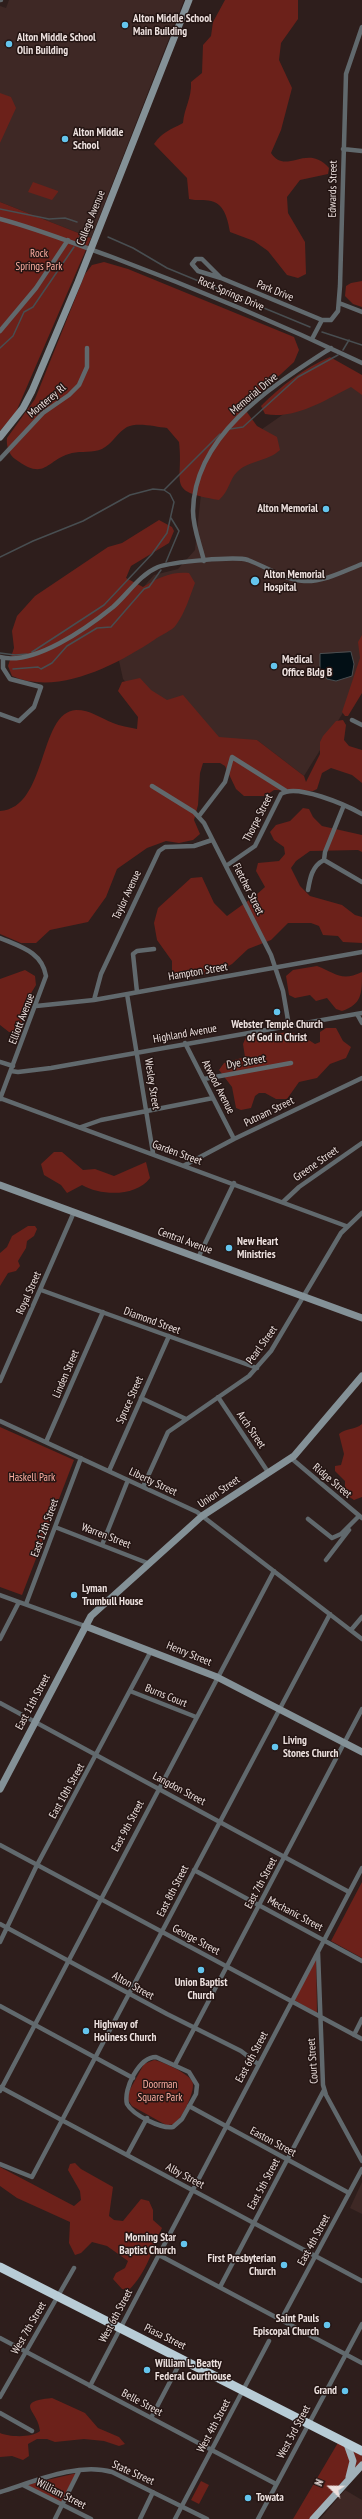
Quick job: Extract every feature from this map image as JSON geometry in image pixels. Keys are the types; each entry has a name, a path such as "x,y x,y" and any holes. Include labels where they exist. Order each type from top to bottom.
{"highway":[{"name":"Piasa Street","path":"0,2267 120,2329 244,2389 308,2424 362,2451"}],"main road":[{"path":"347,2444 353,2461 349,2477"},
{"path":"312,2519 349,2477 362,2465"}],"street":[{"name":"College Avenue","path":"0,437 26,404 91,249 189,0"},
{"name":"Edwards Street","path":"322,320 328,321 334,318 339,304 346,68 362,27"},
{"path":"343,149 362,151"},
{"name":"Rock Springs Drive","path":"0,219 68,240 194,288 312,339 362,363"},
{"path":"0,331 36,288 68,240"},
{"name":"Park Drive","path":"221,278 202,258 196,259 192,264 198,271 221,278 322,320"},
{"path":"339,304 362,312"},
{"path":"312,339 322,320"},
{"name":"Monterey Rl","path":"0,459 43,413 69,395 79,386 87,366 87,348"},
{"name":"Memorial Drive","path":"204,561 194,524 194,500 200,476 216,446 234,421 264,394 331,348"},
{"path":"0,714 19,721 34,707 40,687 10,679 3,668 2,657 24,658 36,655 51,648 113,607 149,571 160,566 239,558 248,560 285,577 304,581 326,578 362,564"},
{"path":"352,720 362,725"},
{"path":"199,816 228,775 232,758 286,791 313,795 344,805 362,814"},
{"name":"Fletcher Street","path":"152,786 199,816 226,866 275,967 289,1026"},
{"name":"Thorpe Street","path":"226,866 256,846 281,794 286,791"},
{"path":"324,860 325,852 344,805"},
{"name":"Taylor Avenue","path":"94,1000 101,974 159,852 165,847 194,846 212,840"},
{"path":"324,860 362,882"},
{"path":"308,890 316,865 324,860"},
{"name":"Elliott Avenue","path":"0,938 36,954 44,966 46,980 0,1099"},
{"path":"137,992 134,954 137,951 154,949"},
{"name":"Hampton Street","path":"36,1006 94,1000 362,952"},
{"name":"Wesley Street","path":"127,994 138,1052 153,1153"},
{"path":"359,1013 362,1023"},
{"name":"Highland Avenue","path":"0,1062 12,1068 28,1071 359,1013"},
{"name":"Atwood Avenue","path":"186,1043 234,1139"},
{"name":"Dye Street","path":"204,1079 291,1063"},
{"name":"Putnam Street","path":"185,1165 234,1139 362,1078"},
{"path":"81,1127 101,1120 213,1098"},
{"name":"Garden Street","path":"0,1099 153,1153 346,1226"},
{"name":"Greene Street","path":"283,1202 299,1187 362,1143"},
{"path":"198,1258 234,1183"},
{"name":"Central Avenue","path":"0,1185 362,1318"},
{"name":"Royal Street","path":"0,1380 74,1212"},
{"name":"Pearl Street","path":"143,1487 166,1436 173,1428 257,1368 271,1351 346,1226 362,1213"},
{"name":"Diamond Street","path":"40,1290 257,1368"},
{"name":"Linden Street","path":"46,1442 103,1312"},
{"name":"Spruce Street","path":"109,1471 169,1336"},
{"name":"Union Street","path":"85,1626 91,1616 202,1516 300,1451 362,1376"},
{"name":"Arch Street","path":"218,1397 268,1472"},
{"path":"141,1398 186,1419"},
{"name":"Liberty Street","path":"0,1421 202,1516 362,1639"},
{"name":"East 12th Street","path":"26,1604 81,1458"},
{"name":"Ridge Street","path":"291,1458 361,1517"},
{"path":"102,1545 128,1480"},
{"path":"308,1519 332,1538 341,1534 361,1517"},
{"path":"326,1560 361,1517"},
{"name":"Warren Street","path":"55,1527 150,1564"},
{"name":"East 9th Street","path":"0,2088 274,1571"},
{"name":"Henry Street","path":"0,1595 217,1677 280,1708 362,1752"},
{"path":"0,1639 19,1602"},
{"name":"East 8th Street","path":"0,2164 32,2177 97,2057 330,1614"},
{"path":"351,1630 362,1617"},
{"name":"East 11th Street","path":"0,1789 85,1626"},
{"name":"East 10th Street","path":"0,1942 37,1865 97,1755 151,1651"},
{"name":"Burns Court","path":"130,1691 196,1717"},
{"name":"Langdon Street","path":"0,1703 349,1892"},
{"name":"East 7th Street","path":"175,2065 362,1709"},
{"name":"George Street","path":"0,1845 362,2039"},
{"name":"East 6th Street","path":"159,2255 362,1868"},
{"name":"Mechanic Street","path":"194,1870 362,1961"},
{"name":"Alton Street","path":"0,1924 194,2029 241,2051 258,2064"},
{"name":"Court Street","path":"318,1952 319,2016 324,2090 362,2161"},
{"path":"0,2006 134,2078"},
{"path":"354,2035 362,2019"},
{"path":"151,2057 159,2058 175,2065 193,2076 197,2088 189,2106 177,2126 166,2127 147,2118 128,2106 126,2096 134,2078 144,2062 151,2057"},
{"name":"Alby Street","path":"0,2088 63,2120 362,2281"},
{"name":"East 5th Street","path":"220,2287 324,2090"},
{"name":"Easton Street","path":"189,2106 349,2193"},
{"path":"127,2155 147,2118"},
{"name":"East 4th Street","path":"281,2320 362,2169"},
{"path":"159,2255 362,2363"},
{"name":"West 6th Street","path":"90,2386 159,2255"},
{"name":"West 7th Street","path":"0,2397 74,2268"},
{"name":"West 3rd Street","path":"258,2519 362,2324"},
{"name":"Belle Street","path":"0,2338 276,2484"},
{"name":"West 4th Street","path":"175,2519 269,2341"},
{"path":"151,2418 182,2359"},
{"path":"0,2413 32,2431"},
{"name":"State Street","path":"0,2492 79,2471 105,2470 207,2519"},
{"path":"55,2519 79,2471"},
{"name":"William Street","path":"23,2485 91,2519"},
{"path":"140,2519 153,2492"}],"shaded area":[{"name":"Alton Middle School","path":"9,0 184,0 91,238 0,202 0,6 6,8"},
{"name":"Alton Memorial Hospital","path":"337,377 362,383 362,682 304,776 257,740 236,752 144,703 123,679 111,624 154,575 178,569 195,550 201,494 242,443"},
{"path":"351,652 354,664 352,676 336,681 327,679 320,668 320,654"},
{"path":"362,2182 362,2214 350,2208"},
{"path":"345,2490 362,2500 362,2519 320,2519"}],"green space":[{"path":"225,0 298,0 298,19 281,43 279,60 292,88 281,130 271,153 277,159 283,161 313,158 321,161 329,168 328,174 300,180 287,197 288,213 305,242 306,274 298,278 287,275 268,251 254,241 230,232 223,209 216,203 208,200 189,199 187,178 154,144 163,134 183,123 191,82 202,73 203,45 211,36 213,22"},
{"path":"0,93 11,97 16,108 0,143"},
{"path":"33,182 58,192 52,200 28,192"},
{"name":"Rock Springs Park","path":"0,202 91,238 16,412 0,431"},
{"path":"104,262 128,269 294,337 299,350 294,362 244,408 257,426 277,437 280,450 269,457 247,465 237,472 232,478 225,493 219,500 202,497 184,489 181,484 180,477 179,442 167,428 142,425 127,427 102,449 72,453 63,456 40,469 33,469 25,466 13,457 10,452 7,438 35,399 85,274 92,265"},
{"path":"362,281 362,307 353,304 345,296 346,286 351,283"},
{"path":"330,357 362,375 362,395 351,387 299,412 276,415 265,414 261,406 277,391 311,366"},
{"path":"159,520 172,527 174,531 169,543 131,566 126,578 143,587 171,574 189,573 195,583 185,610 174,627 139,650 104,668 86,675 67,680 48,682 30,681 12,676 8,666 14,648 12,631 17,616 35,596 108,547 122,543"},
{"path":"362,635 362,693 348,716 345,716 342,712 360,658 358,642"},
{"path":"140,678 151,690 167,700 183,695 219,737 257,740 304,776 306,782 320,754 320,742 323,736 336,721 343,720 346,725 344,740 349,746 362,750 362,783 352,775 331,768 322,773 317,789 313,791 274,790 265,796 244,796 236,789 225,766 220,763 203,763 200,773 198,805 194,820 200,834 193,840 179,843 166,841 147,848 117,869 106,897 88,922 50,930 36,943 21,943 0,934 0,811 15,806 27,794 35,778 55,726 64,715 76,710 81,710 116,724 137,729 138,717 118,691 122,682"},
{"path":"303,808 309,809 313,817 322,826 362,835 362,852 358,850 310,851 296,861 291,868 300,886 310,896 342,905 355,915 362,917 362,943 343,942 338,936 323,935 319,926 311,923 288,923 271,940 248,949 232,964 218,972 183,979 176,977 172,971 172,961 157,940 154,923 158,908 191,878 202,877 214,903 227,916 265,887 256,871 258,863 279,861 285,854 284,847 274,840 270,832 276,825 290,821"},
{"path":"317,966 334,974 344,976 355,975 362,972 360,997 354,1005 342,1011 336,1009 327,998 316,1001 310,995 295,998 289,995 286,976 293,970"},
{"path":"25,970 35,976 36,985 24,1005 22,1024 16,1032 9,1032 0,1025 0,979"},
{"path":"326,1028 336,1028 343,1041 351,1047 346,1058 330,1064 317,1078 299,1082 287,1099 276,1099 265,1093 259,1093 255,1096 251,1108 241,1110 236,1108 232,1087 219,1070 224,1063 245,1057 243,1044 246,1037 290,1032 304,1037 315,1044 320,1042 320,1032"},
{"path":"54,1152 62,1152 83,1170 95,1169 114,1176 146,1162 150,1178 136,1189 118,1193 108,1193 90,1189 82,1185 67,1193 61,1185 44,1175 41,1164"},
{"path":"28,1226 35,1226 37,1229 34,1236 27,1241 26,1248 18,1261 20,1266 16,1271 8,1273 0,1286 0,1253 7,1247 12,1236"},
{"path":"362,1424 362,1497 354,1500 345,1494 345,1481 335,1471 335,1466 341,1465 344,1454 339,1434"},
{"name":"Haskell Park","path":"0,1427 74,1460 22,1595 0,1587"},
{"path":"362,1882 362,1958 331,1941"},
{"path":"316,1955 317,2013 294,2000"},
{"name":"Doorman Square Park","path":"154,2060 175,2068 192,2081 193,2085 191,2096 188,2103 181,2116 172,2125 166,2125 132,2106 128,2100 128,2093 144,2064"},
{"path":"75,2163 81,2169 113,2187 109,2216 114,2220 123,2221 141,2199 149,2201 153,2210 153,2220 162,2228 145,2268 129,2290 122,2289 113,2279 116,2273 125,2268 128,2261 107,2246 92,2242 81,2253 75,2255 69,2243 70,2222 17,2198 0,2186 0,2167 74,2206 81,2200 80,2191 68,2170 70,2164"},
{"path":"52,2398 85,2413 98,2428 119,2437 125,2444 119,2446 104,2441 84,2439 55,2442 47,2439 37,2439 28,2444 29,2456 23,2460 12,2456 0,2457 0,2433 26,2436 40,2431 39,2424 30,2405 33,2402"},
{"path":"339,2441 362,2456 362,2462 340,2484 311,2519 293,2519"},
{"path":"77,2473 62,2503 26,2485"},
{"path":"201,2481 209,2485 199,2504 191,2500"}],"waterway":[{"path":"0,209 49,219 65,218 77,222"},
{"path":"78,240 86,226"},
{"path":"108,237 133,248 167,268 310,327"},
{"path":"0,348 13,336 24,312 33,307 74,247"},
{"path":"322,332 362,345"},
{"path":"343,350 349,340"},
{"path":"230,429 243,427 298,377 338,355"},
{"path":"164,490 220,434"},
{"path":"0,557 33,541 83,521 130,495 153,489 164,490 170,494 174,502 167,533 152,554 104,605 32,652"},
{"path":"166,562 179,531 171,518"},
{"path":"13,669 38,667 41,669 52,663 67,646 97,628 111,627 144,589 149,587 161,570"},
{"path":"0,653 15,655 27,654"}],"place":[{"name":"Alton Middle School Main Building","path":"125,25"},
{"name":"Alton Middle School Olin Building","path":"9,44"},
{"name":"Alton Middle School","path":"65,139"},
{"name":"Alton Memorial","path":"326,509"},
{"name":"Alton Memorial Hospital","path":"255,581"},
{"name":"Medical Office Bldg B","path":"274,666"},
{"name":"Webster Temple Church of God in Christ","path":"277,1012"},
{"name":"New Heart Ministries","path":"229,1248"},
{"name":"Lyman Trumbull House","path":"74,1595"},
{"name":"Living Stones Church","path":"275,1747"},
{"name":"Union Baptist Church","path":"201,1970"},
{"name":"Highway of Holiness Church","path":"86,2031"},
{"name":"Morning Star Baptist Church","path":"184,2244"},
{"name":"First Presbyterian Church","path":"284,2265"},
{"name":"Saint Pauls Episcopal Church","path":"327,2325"},
{"name":"William L. Beatty Federal Courthouse","path":"147,2370"},
{"name":"Grand","path":"345,2391"},
{"name":"Towata","path":"248,2498"}]}
